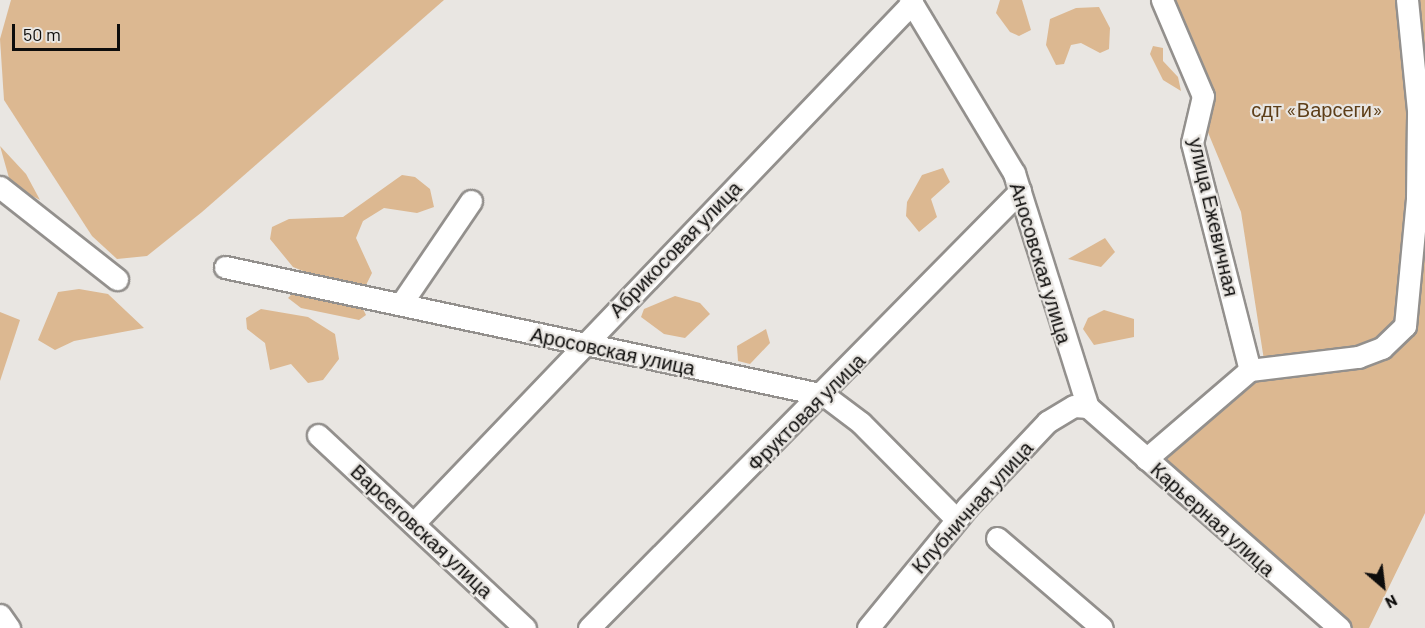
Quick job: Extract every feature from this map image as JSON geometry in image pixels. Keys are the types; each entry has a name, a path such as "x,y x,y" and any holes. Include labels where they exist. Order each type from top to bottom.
{"street":[{"name":"улица Ежевичная","path":"1162,0 1203,96 1192,143 1250,370"},
{"path":"1146,459 1250,370 1358,357 1382,348 1405,326 1417,198 1418,110 1407,0"},
{"name":"Аносовская улица","path":"911,2 1020,191 1088,407"},
{"name":"Абрикосовая улица","path":"415,522 581,345 911,2"},
{"path":"0,187 117,279"},
{"name":"Фруктовая улица","path":"589,628 824,395 1020,191"},
{"path":"403,301 471,201"},
{"name":"Аросовская улица","path":"225,267 403,301 581,345 824,395 861,423 956,519"},
{"name":"Клубничная улица","path":"868,628 956,519 1047,422 1074,406 1088,407"},
{"name":"Карьерная улица","path":"1088,407 1340,628"},
{"name":"Варсеговская улица","path":"318,435 415,522 525,628"},
{"path":"997,538 1102,628"},
{"path":"0,615 9,628"}],"green space":[{"path":"11,0 444,0 202,212 147,256 117,259 92,236 4,100 0,39"},
{"path":"1000,0 1022,0 1031,30 1019,36 1010,32 996,13"},
{"name":"сдт «Варсеги»","path":"1153,0 1425,0 1425,513 1369,628 1352,628 1158,464 1266,373 1241,212"},
{"path":"1099,7 1110,28 1109,49 1100,53 1081,43 1071,45 1064,64 1056,65 1046,45 1050,19 1076,8"},
{"path":"1153,46 1163,48 1163,61 1178,77 1181,91 1163,80 1150,54"},
{"path":"0,146 26,174 40,200 11,185"},
{"path":"943,168 950,182 931,199 937,217 919,232 906,216 907,202 922,175"},
{"path":"402,175 415,177 430,189 434,207 417,213 384,208 363,221 356,238 372,273 366,285 323,279 293,267 270,239 272,227 289,219 343,217"},
{"path":"1105,238 1115,252 1101,267 1068,259"},
{"path":"79,289 108,294 144,328 74,341 55,350 38,340 58,292"},
{"path":"295,291 362,307 366,315 359,320 301,308 288,298"},
{"path":"675,296 700,303 710,314 685,338 664,334 641,317 644,309"},
{"path":"261,309 308,317 335,334 339,359 323,380 308,383 291,364 270,370 265,343 247,329 246,318"},
{"path":"1104,310 1134,319 1134,337 1094,345 1083,329 1088,318"},
{"path":"0,312 20,320 0,381"},
{"path":"766,329 770,343 750,364 738,361 737,346"}]}
